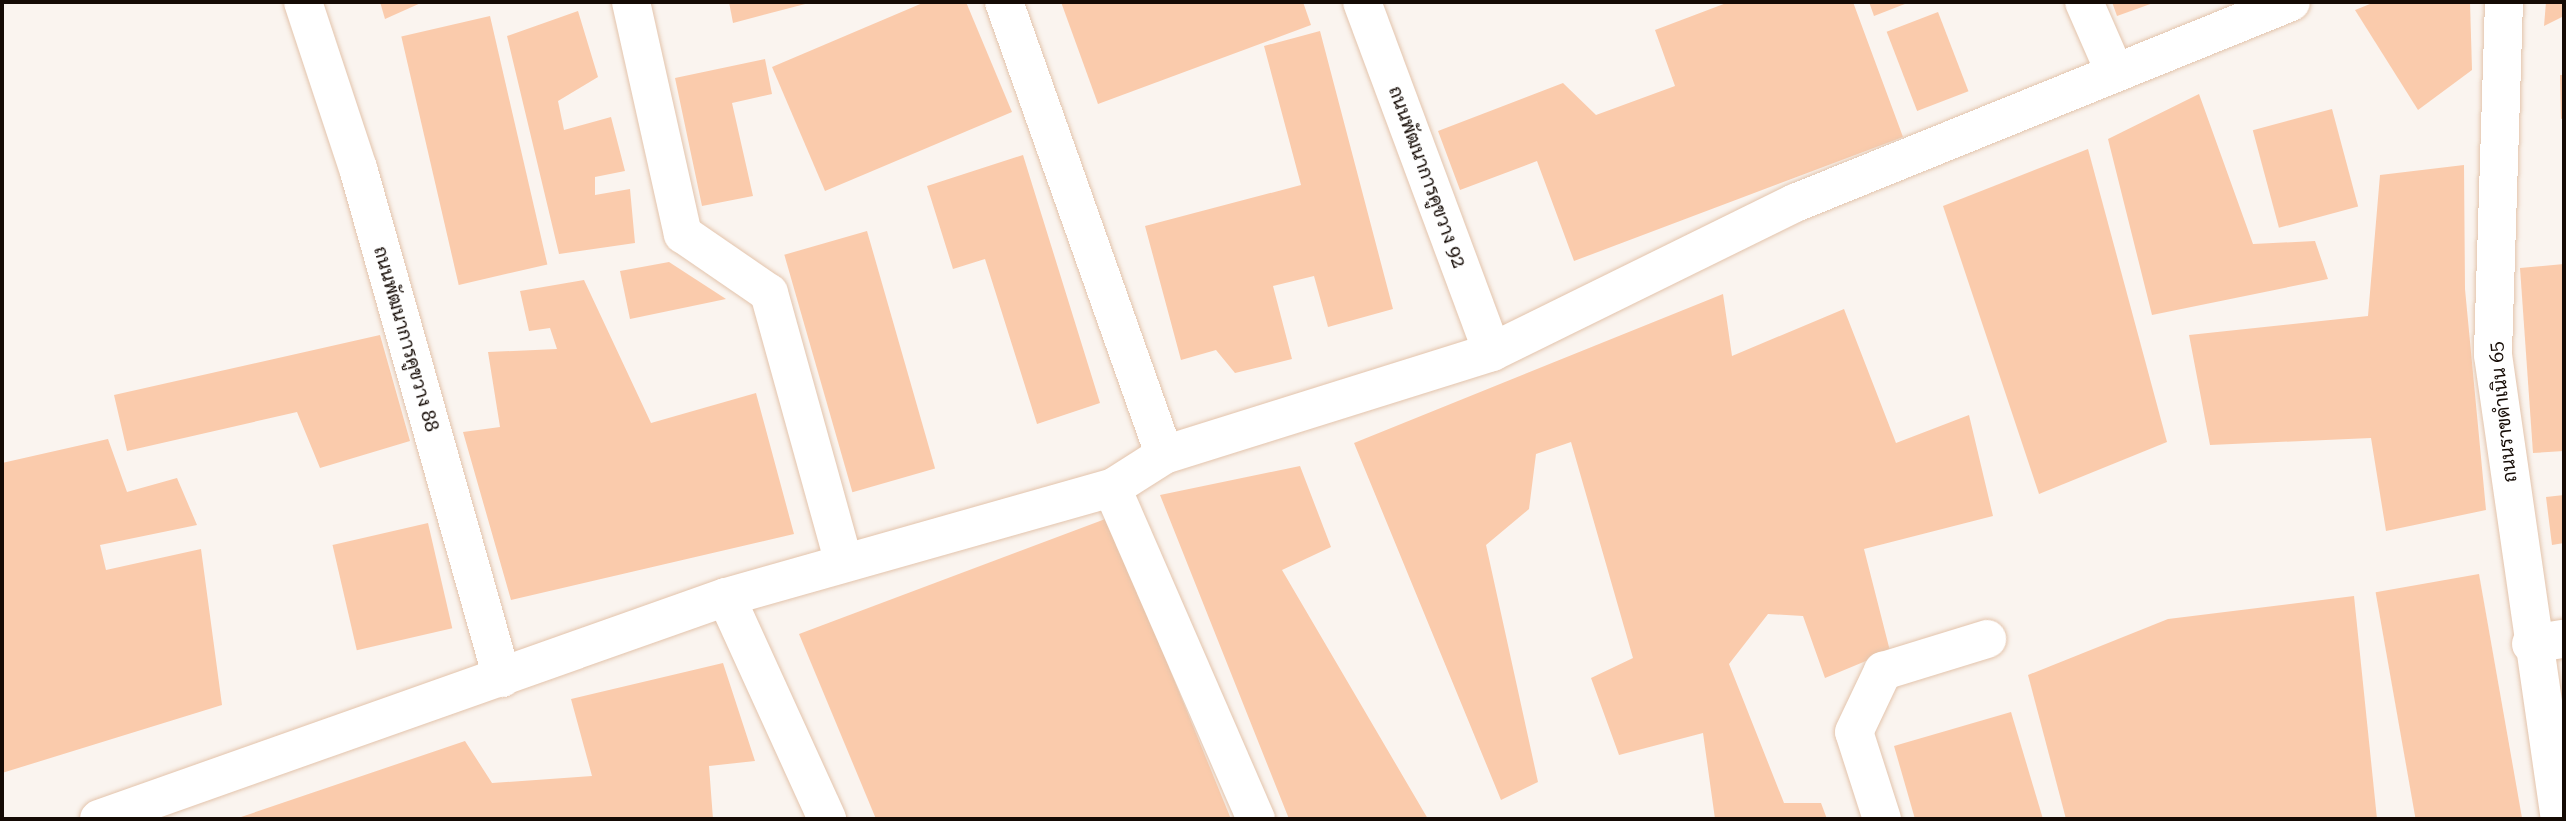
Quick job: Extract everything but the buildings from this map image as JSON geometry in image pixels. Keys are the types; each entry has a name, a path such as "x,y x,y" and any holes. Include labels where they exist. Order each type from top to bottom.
{"street":[{"name":"ถนนพัฒนาการคูขวาง 88","path":"303,2 358,168 502,678"},
{"path":"631,2 683,234 769,293 843,559"},
{"path":"1004,2 1164,455"},
{"name":"ถนนพัฒนาการคูขวาง 92","path":"1362,2 1492,352"},
{"path":"2084,2 2115,73"},
{"path":"99,819 726,597 843,559 1112,488 1164,455 1492,352 1795,203 2291,2"},
{"name":"ถนนราขดำเนิน 65","path":"2504,2 2493,355 2548,641 2560,819"},
{"path":"1112,488 1256,819"},
{"path":"726,597 827,819"},
{"path":"1882,819 1854,732 1882,671 1987,639"}]}
